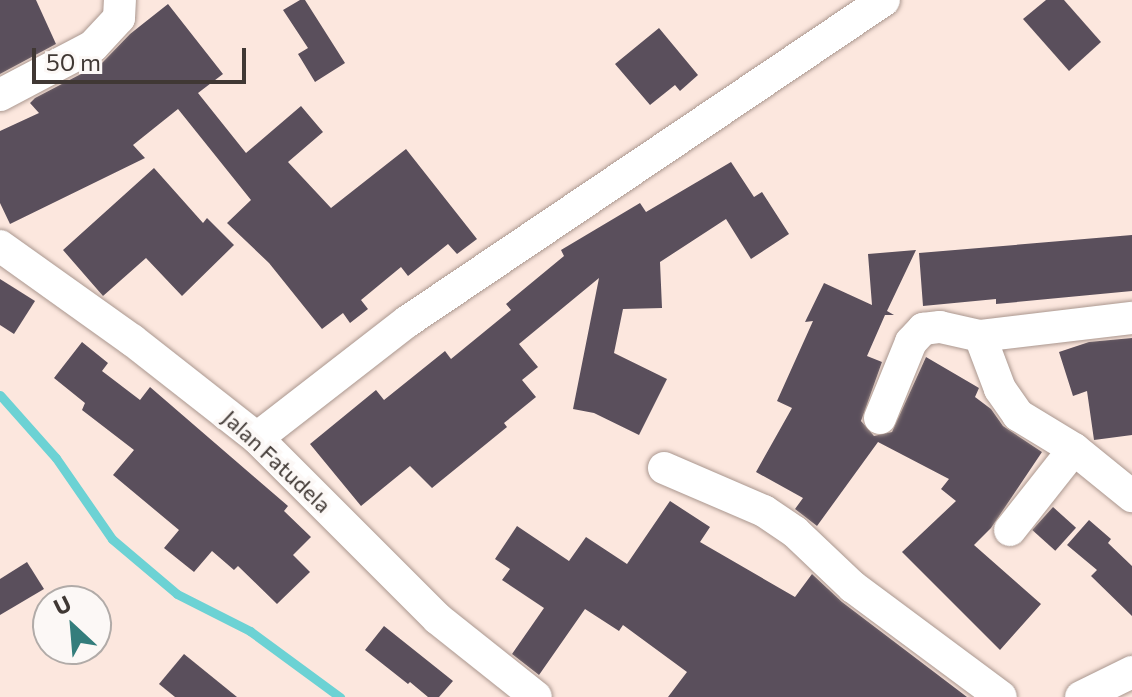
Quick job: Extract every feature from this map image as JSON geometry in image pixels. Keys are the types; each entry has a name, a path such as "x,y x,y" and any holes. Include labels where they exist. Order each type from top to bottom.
{"street":[{"path":"0,95 93,46 119,18 120,0"},
{"path":"257,438 408,321 884,0"},
{"name":"Jalan Fatudela","path":"0,246 190,383 257,438 438,619 536,697"},
{"path":"880,418 917,333 940,327 980,336 1132,318"},
{"path":"980,336 1000,389 1018,415 1074,449 1132,496"},
{"path":"1010,530 1074,449"},
{"path":"664,468 764,511 795,532 853,587 1001,697"},
{"path":"1081,697 1132,672"}],"building":[{"path":"0,0 36,0 56,44 0,74"},
{"path":"305,0 345,63 315,82 298,54 308,48 283,10"},
{"path":"1046,0 1064,0 1101,42 1069,71 1023,19"},
{"path":"168,4 223,74 198,93 246,153 301,106 323,132 288,162 331,208 406,149 477,239 457,254 448,244 408,276 401,267 361,300 368,309 350,323 343,313 322,329 269,263 227,223 251,200 178,109 133,145 145,158 10,224 0,203 0,131 39,113 30,103 35,98 102,63 130,34"},
{"path":"659,28 698,75 680,91 675,85 650,105 615,64"},
{"path":"731,162 754,197 762,192 789,234 751,259 726,219 660,262 662,308 623,309 614,353 667,379 639,435 594,413 573,409 599,278 519,344 538,367 522,380 536,397 504,423 507,427 432,488 410,466 361,506 310,444 376,390 384,400 445,351 451,359 511,310 506,304 564,256 561,250 640,203 646,212"},
{"path":"154,168 203,223 207,218 234,245 182,296 146,258 103,296 63,250"},
{"path":"1132,235 1132,291 996,304 996,299 923,306 919,253"},
{"path":"916,250 887,311 894,315 885,315 867,356 882,362 861,421 874,436 892,432 926,357 979,388 975,397 991,409 1003,426 1042,452 991,528 974,545 1041,604 1000,650 902,552 956,501 941,489 949,479 878,442 817,526 795,509 803,498 756,472 792,408 777,401 813,321 805,322 824,283 872,305 868,254"},
{"path":"0,279 35,301 14,334 0,325"},
{"path":"1132,338 1132,435 1094,440 1087,391 1073,396 1059,352 1089,342"},
{"path":"82,342 108,363 102,371 140,400 150,387 288,506 284,511 311,537 293,555 310,572 277,604 238,566 234,570 212,551 194,572 164,548 179,530 113,475 134,450 82,410 85,403 54,378"},
{"path":"670,501 710,527 700,542 795,597 812,574 842,602 967,697 668,697 687,672 623,625 619,631 585,609 539,675 512,654 544,608 502,580 510,569 495,559 517,526 569,561 586,537 627,564"},
{"path":"1053,507 1076,528 1055,551 1032,530"},
{"path":"1089,520 1111,539 1108,543 1132,566 1132,616 1091,576 1097,570 1067,545"},
{"path":"27,562 41,585 32,585 32,596 0,615 0,579"},
{"path":"384,626 453,681 439,697 428,697 365,650"},
{"path":"184,654 237,697 175,697 159,684"}],"waterway":[{"path":"0,395 56,458 112,539 177,594 250,631 340,697"}]}
